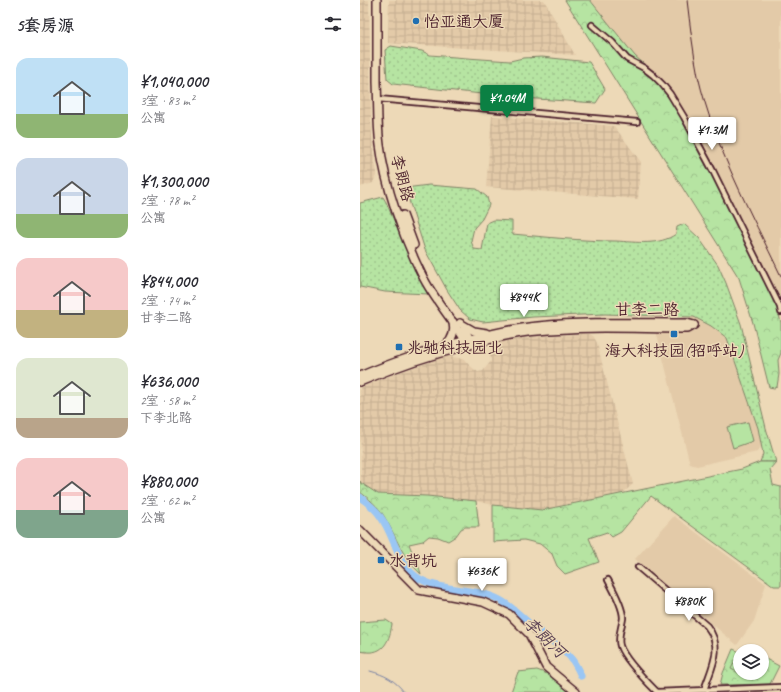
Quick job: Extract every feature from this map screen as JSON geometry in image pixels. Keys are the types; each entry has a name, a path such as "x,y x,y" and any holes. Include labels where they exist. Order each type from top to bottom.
{"street":[{"name":"李朗路","path":"377,0 380,100 385,146 396,196 419,258 427,274 435,289 460,323 470,342"},
{"name":"李朗路","path":"381,0 380,145 386,177 391,196 422,276 452,320 470,342"},
{"path":"592,24 612,42 627,59 644,68 653,75 670,94 713,171 780,307 781,312"},
{"path":"380,100 637,122"},
{"path":"444,346 452,338 454,325 452,320"},
{"name":"甘李二路","path":"360,376 390,363 444,346 470,342 503,336 538,331 584,328 687,329 694,325 687,322 579,323 537,326 495,333 470,342 415,361 360,382"},
{"path":"460,323 474,331 495,333"},
{"path":"360,530 419,590 483,602 509,614 529,634 546,667 576,692"},
{"path":"638,567 707,626 712,633 716,641 715,656 704,690"},
{"path":"608,580 616,596 622,614 620,645 627,657 657,692 781,687"}],"shaded area":[{"path":"360,0 369,0 371,120 373,152 377,173 373,183 360,187"},
{"path":"389,0 544,0 575,55 388,43"},
{"path":"590,0 781,0 781,323 777,307 711,172 654,73 635,56"},
{"path":"492,116 614,126 641,162 638,199 486,187"},
{"path":"694,317 711,326 727,338 758,428 762,445 757,452 697,466 690,464 654,323"},
{"path":"590,334 594,337 597,343 633,484 622,494 541,510 427,496 378,494 361,483 360,388 447,356 464,359 478,372 483,371 491,361 490,354 492,350 496,345 502,342 533,337"},
{"path":"674,516 766,584 754,621 738,644 736,644 635,559"}],"green space":[{"path":"565,0 590,0 635,56 654,73 685,123 711,172 777,307 781,323 781,353 778,360 779,374 777,387 769,387 753,323 739,278"},
{"path":"391,46 422,51 430,55 467,58 510,61 523,58 542,57 589,62 605,89 596,103 508,97 393,84 387,79 385,50"},
{"path":"429,185 477,189 487,197 489,205 482,219 474,228 471,241 474,249 482,250 487,223 494,220 512,221 512,234 577,240 639,242 655,242 669,238 676,234 677,227 684,224 699,238 718,265 726,283 741,324 766,428 776,462 760,462 763,454 758,428 727,338 711,326 694,317 605,314 533,317 483,322 470,319 460,310 425,250 405,188"},
{"path":"383,197 428,294 385,292 360,287 360,203"},
{"path":"748,422 753,441 733,448 727,427"},
{"path":"760,462 776,462 770,469 773,485 781,487 781,586 774,586 651,496 621,532 612,537 607,532 589,538 599,562 565,574 557,566 552,554 540,544 524,540 493,542 493,505 542,510 742,469"},
{"path":"360,481 378,494 427,496 476,501 479,527 465,527 461,529 456,536 448,541 438,537 429,536 423,541 409,544 421,574 408,560 382,513 360,492"},
{"path":"386,620 392,624 389,637 383,647 374,652 360,651 360,622"},
{"path":"733,649 733,680 769,680 769,661 779,666 770,684 720,685 723,673"},
{"path":"537,670 553,676 569,692 511,692 518,672"}],"waterway":[{"name":"李朗河","path":"360,497 378,513 385,524 401,559 412,573 420,579 437,586 483,593 504,602 566,653 575,664 581,676"},
{"path":"370,671 389,678 404,692"}],"railway":[{"path":"687,0 698,76 713,128 745,203 781,276"}],"place":[{"name":"怡亚通大厦","path":"416,21"},
{"name":"海大科技园(招呼站)","path":"674,334"},
{"name":"兆驰科技园北","path":"399,347"},
{"name":"水背坑","path":"381,560"}]}
